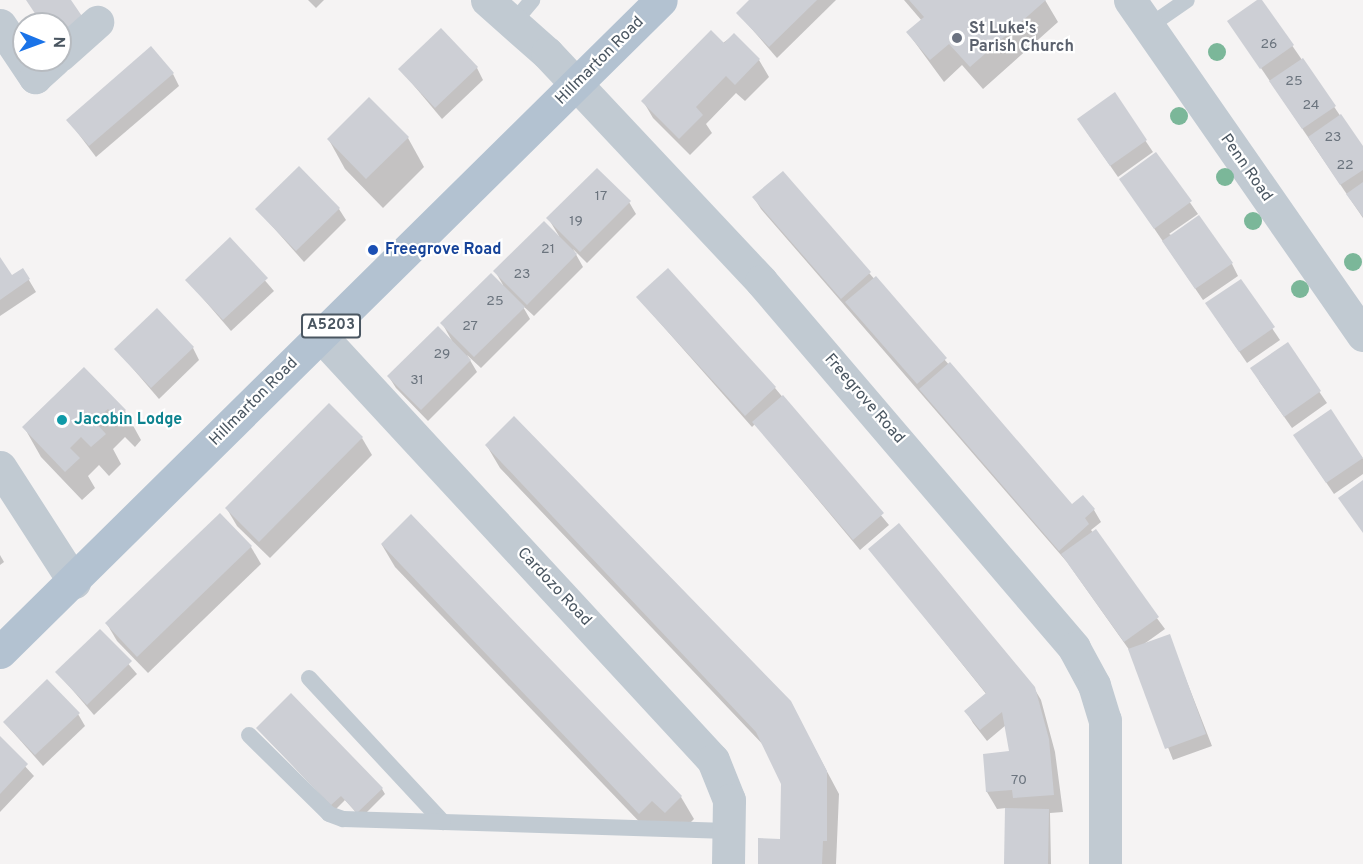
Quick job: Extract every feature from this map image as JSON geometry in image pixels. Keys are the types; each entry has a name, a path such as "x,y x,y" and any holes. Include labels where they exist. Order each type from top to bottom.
{"main road":[{"name":"Hillmarton Road","path":"0,652 74,582 661,0"}],"street":[{"name":"Freegrove Road","path":"487,0 522,11 577,84 760,280 1074,648 1094,685 1105,720 1105,864"},
{"name":"Penn Road","path":"1130,0 1363,335"},
{"path":"72,44 97,22"},
{"path":"0,26 12,43"},
{"name":"Cardozo Road","path":"321,336 713,760 729,800 728,864"},
{"path":"0,467 74,582"}],"lane":[{"path":"1148,27 1187,0"},
{"path":"309,678 443,822"},
{"path":"249,735 328,814 343,819 728,831"}],"building":[{"path":"26,0 71,0 88,25 72,36 72,12 34,12"},
{"path":"749,0 817,0 769,47 736,13"},
{"name":"St Luke's Parish Church","path":"909,0 1046,0 970,67 949,44 930,60 906,32 924,17"},
{"path":"1257,0 1262,0 1294,45 1260,69 1227,21"},
{"path":"441,28 478,67 435,108 398,69"},
{"path":"711,30 724,43 734,33 760,59 735,85 726,76 696,107 703,115 679,139 641,101"},
{"path":"151,46 174,73 89,146 66,120"},
{"path":"1303,58 1336,106 1302,129 1269,81"},
{"path":"1115,92 1147,140 1110,166 1077,119"},
{"path":"369,97 409,137 366,179 327,139"},
{"path":"1341,114 1363,146 1363,170 1340,185 1308,137"},
{"path":"1156,152 1192,201 1154,229 1119,179"},
{"path":"299,166 340,208 296,251 255,209"},
{"path":"597,168 631,201 580,252 546,218"},
{"path":"783,171 871,272 841,299 752,197"},
{"path":"1363,182 1363,217 1346,194"},
{"path":"1199,215 1233,263 1195,289 1162,241"},
{"path":"544,221 577,254 527,305 493,271"},
{"path":"230,237 268,278 223,320 185,280"},
{"path":"0,257 12,275 23,268 30,279 0,300"},
{"path":"668,268 776,387 745,416 636,297"},
{"path":"491,273 525,307 474,357 440,323"},
{"path":"876,276 947,358 917,384 845,302"},
{"path":"1241,279 1275,327 1239,352 1205,303"},
{"path":"157,308 194,347 151,388 114,349"},
{"path":"438,326 471,360 421,410 387,376"},
{"path":"1288,342 1321,391 1284,417 1250,368"},
{"path":"950,362 1072,504 1083,495 1095,509 1085,518 1089,524 1059,551 919,389"},
{"name":"Jacobin Lodge","path":"84,367 126,410 117,419 108,409 94,421 106,434 91,447 81,437 70,448 80,458 65,472 22,427"},
{"path":"783,395 884,513 853,540 752,422"},
{"path":"329,403 363,437 259,542 225,508"},
{"path":"1331,409 1363,458 1326,483 1293,435"},
{"path":"514,416 791,701 827,771 827,841 823,841 822,864 758,864 758,838 780,839 781,784 756,732 485,445"},
{"path":"1363,480 1363,533 1338,498"},
{"path":"220,513 252,546 137,657 105,623"},
{"path":"411,514 682,796 665,813 652,801 639,814 381,544"},
{"path":"899,523 1035,687 1049,739 1054,795 1013,798 1012,790 986,792 983,754 1009,751 1002,712 980,730 964,711 986,693 868,549"},
{"path":"1096,529 1159,617 1124,642 1061,554"},
{"path":"100,629 132,661 87,705 55,672"},
{"path":"1170,634 1206,734 1165,749 1128,649"},
{"path":"47,679 80,713 35,755 3,722"},
{"path":"291,693 383,788 357,813 341,796 331,805 256,728"},
{"path":"0,736 28,764 0,794"},
{"path":"1005,808 1049,809 1048,864 1004,864"}],"place":[{"name":"St Luke's Parish Church","path":"957,38"},
{"name":"Freegrove Road","path":"373,250"},
{"name":"Jacobin Lodge","path":"62,420"}]}
